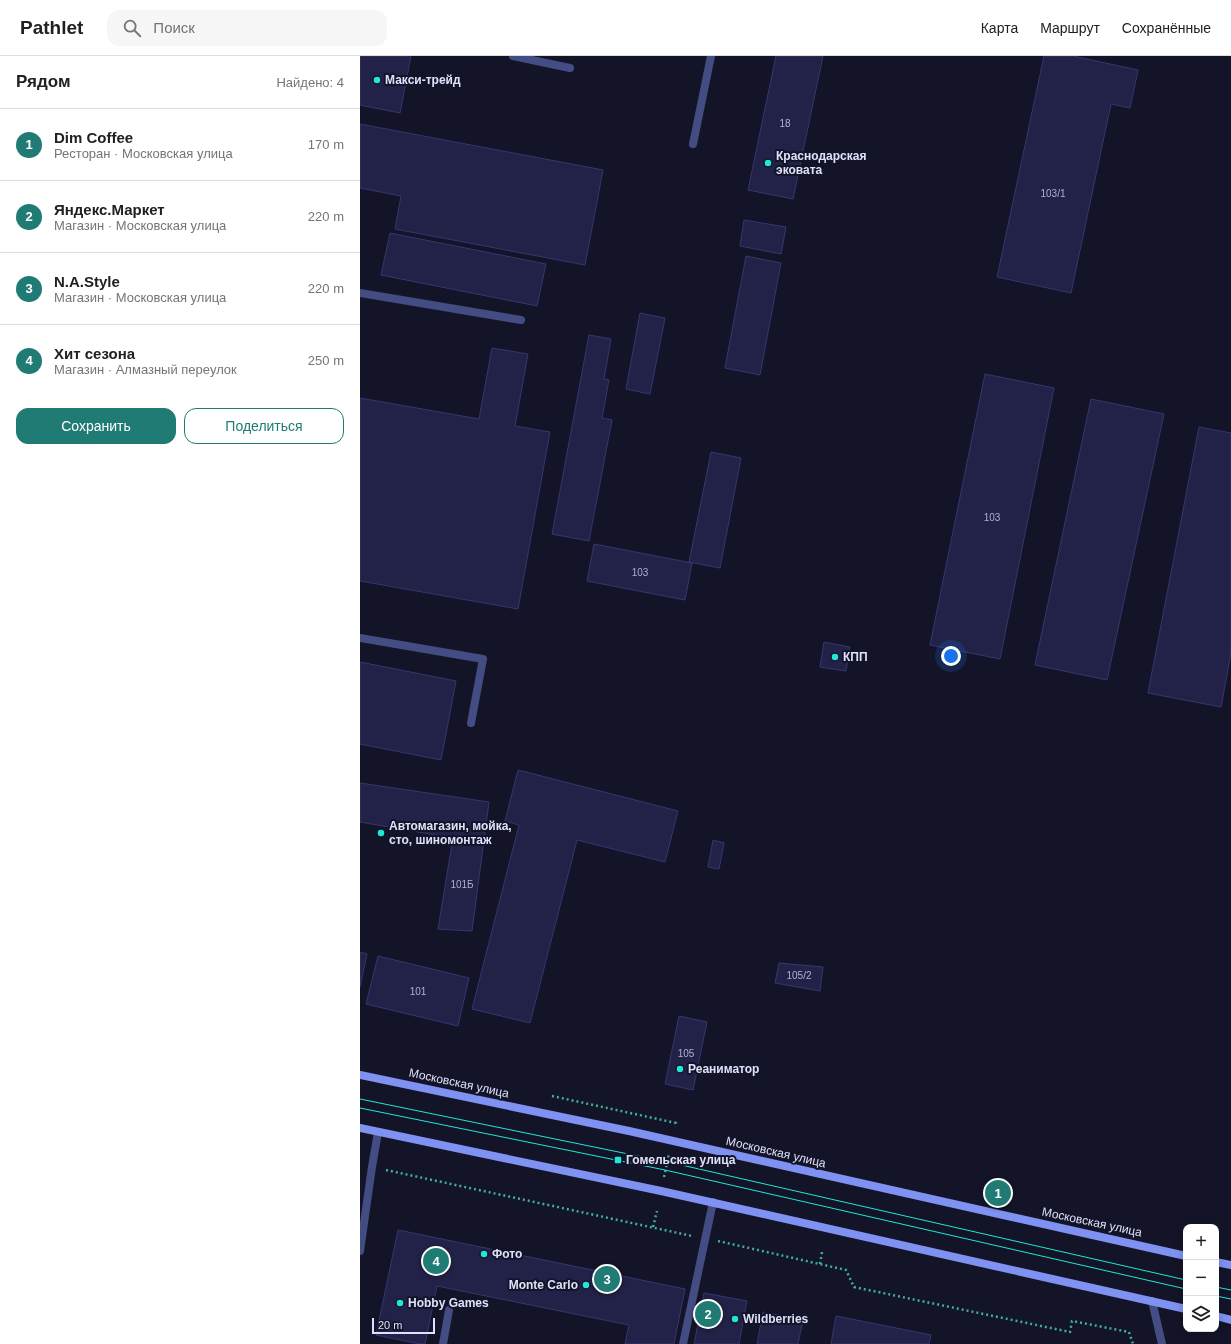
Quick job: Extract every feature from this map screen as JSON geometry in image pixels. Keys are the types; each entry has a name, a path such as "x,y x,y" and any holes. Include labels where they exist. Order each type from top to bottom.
{"street":[{"path":"512,56 570,68"},
{"path":"693,144 710,56"},
{"path":"360,293 521,320"},
{"path":"360,638 483,660 471,723"},
{"name":"Московская улица","path":"360,1075 629,1131 1183,1255"},
{"path":"360,1128 713,1202 1183,1308"},
{"path":"360,1251 378,1132"},
{"path":"683,1344 713,1202"},
{"path":"1219,1263 1231,1266"},
{"path":"1152,1301 1162,1344"},
{"path":"443,1344 449,1310"},
{"path":"1219,1317 1231,1320"}],"path":[{"path":"552,1096 676,1123 674,1128"},
{"path":"661,1191 669,1152"},
{"path":"372,1167 705,1238 846,1270 854,1287 1070,1332 1072,1321 1129,1332 1133,1344"},
{"path":"653,1227 657,1211"},
{"path":"820,1264 822,1252"}],"building":[{"path":"360,56 411,56 400,113 360,105"},
{"path":"776,56 823,56 793,199 748,190"},
{"path":"1044,56 1073,56 1138,70 1130,108 1111,104 1071,293 997,277"},
{"path":"360,124 603,170 585,265 395,229 401,196 360,188"},
{"path":"744,220 786,227 781,254 740,246"},
{"path":"390,233 546,264 537,306 381,275"},
{"path":"746,256 781,263 760,375 725,368"},
{"path":"640,313 665,318 650,394 626,389"},
{"path":"589,335 611,339 604,379 609,380 602,418 612,420 589,541 552,534"},
{"path":"492,348 528,354 515,426 550,432 518,609 360,581 360,398 479,419"},
{"path":"985,374 1054,388 1000,659 930,645"},
{"path":"1091,399 1164,414 1107,680 1035,665"},
{"path":"1199,427 1231,433 1231,653 1221,707 1148,693"},
{"path":"711,452 741,458 720,568 689,562"},
{"path":"594,544 692,563 685,600 587,581"},
{"name":"КПП","path":"824,642 850,647 846,671 820,667"},
{"path":"360,662 456,681 441,760 360,744"},
{"path":"518,770 678,811 665,862 577,840 530,1023 472,1009 519,825 505,821"},
{"path":"360,783 489,802 472,931 438,929 453,838 360,822"},
{"path":"713,840 724,843 719,869 708,867"},
{"path":"360,952 367,954 360,987"},
{"path":"378,956 469,978 458,1026 366,1004"},
{"path":"779,963 823,967 820,991 775,983"},
{"path":"679,1016 707,1022 693,1090 665,1084"},
{"path":"398,1230 685,1289 674,1344 625,1344 629,1325 437,1286 425,1344 376,1335"},
{"path":"704,1293 747,1301 739,1344 694,1344"},
{"path":"763,1312 803,1320 798,1344 757,1344"},
{"path":"836,1316 931,1335 929,1344 831,1344"}],"tram line":[{"path":"360,1099 677,1164 1183,1279"},
{"path":"360,1108 665,1170 1183,1288"},
{"path":"1219,1288 1231,1290"},
{"path":"1219,1297 1231,1299"}],"place":[{"name":"Макси-трейд","path":"377,80"},
{"name":"Краснодарская эковата","path":"768,163"},
{"name":"КПП","path":"835,657"},
{"name":"Автомагазин, мойка, сто, шиномонтаж","path":"381,833"},
{"name":"Реаниматор","path":"680,1069"},
{"name":"Гомельская улица","path":"618,1160"},
{"name":"Dim Coffee","path":"998,1193"},
{"name":"Фото","path":"484,1254"},
{"name":"Хит сезона","path":"436,1261"},
{"name":"N.A.Style","path":"607,1279"},
{"name":"Monte Carlo","path":"586,1285"},
{"name":"Hobby Games","path":"400,1303"},
{"name":"Яндекс.Маркет","path":"708,1314"},
{"name":"Wildberries","path":"735,1319"}]}
